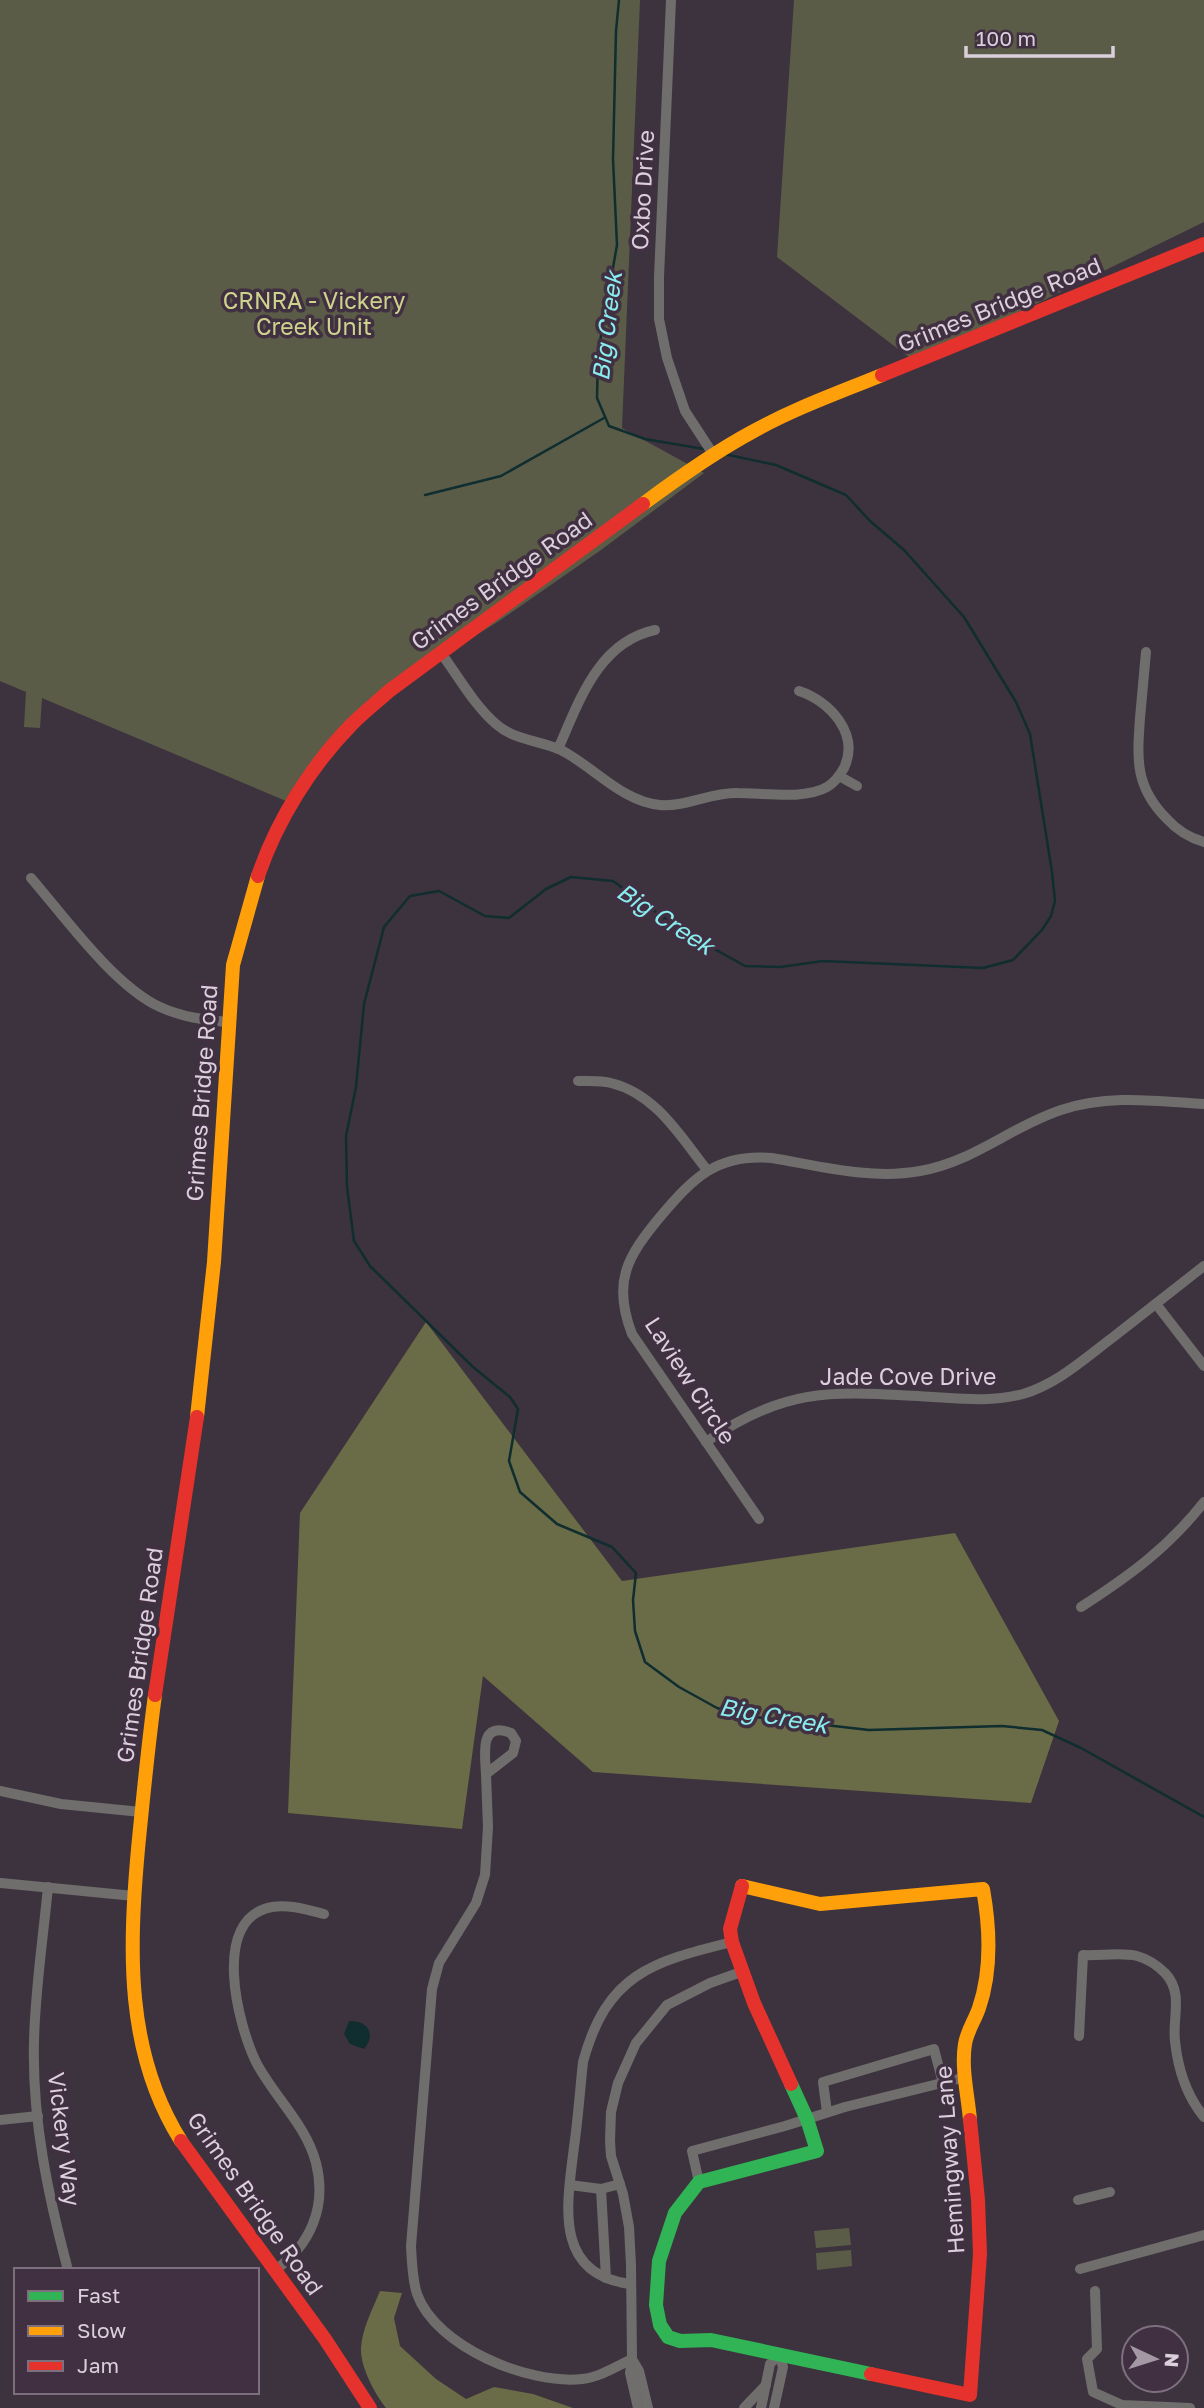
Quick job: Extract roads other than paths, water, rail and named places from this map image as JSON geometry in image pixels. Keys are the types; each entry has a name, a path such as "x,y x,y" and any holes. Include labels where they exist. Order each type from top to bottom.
{"street":[{"name":"Oxbo Drive","path":"671,0 659,319 667,358 685,411 713,454"},
{"name":"Grimes Bridge Road","path":"370,2408 169,2121 152,2084 140,2046 132,1990 134,1896 141,1812 204,1357 233,965 244,914 261,864 287,810 316,766 350,726 389,691 713,454 785,415 1204,244"},
{"path":"558,749 586,687 600,665 631,638 655,630"},
{"path":"1146,652 1137,753 1143,785 1155,807 1174,826 1204,842"},
{"path":"441,653 484,712 497,725 518,738 558,749 631,796 660,805 681,804 733,792 809,794 826,788 846,765 848,753 844,728 837,716 819,700 800,691"},
{"path":"839,776 857,786"},
{"path":"31,878 112,971 135,992 157,1006 179,1014 228,1023"},
{"path":"578,1081 608,1082 643,1096 707,1170"},
{"name":"Laview Circle","path":"759,1519 632,1334 625,1315 622,1292 626,1269 637,1245 684,1189 707,1170 732,1160 758,1157 865,1173 919,1171 968,1157 1036,1120 1093,1102 1127,1099 1204,1104"},
{"name":"Jade Cove Drive","path":"706,1442 759,1410 783,1401 813,1395 850,1392 982,1400 1026,1393 1065,1374 1204,1266"},
{"path":"1156,1304 1204,1366"},
{"path":"1081,1607 1131,1574 1163,1548 1204,1502"},
{"path":"486,1774 488,1827 485,1875 476,1903 439,1963 432,1989 411,2246 412,2272 424,2307 445,2330 491,2362 531,2374 582,2379 596,2376 632,2359"},
{"path":"0,1791 61,1804 141,1812"},
{"path":"1,1883 134,1896"},
{"name":"Hemingway Lane","path":"742,1886 820,1904 983,1889 988,1973 979,2009 965,2041 980,2254 970,2395 711,2340 680,2341 668,2337 660,2325 655,2290 659,2261 675,2213 699,2182 817,2151 807,2119 741,1972 732,1942 730,1929 742,1886"},
{"name":"Vickery Way","path":"48,1887 34,2061 47,2191 67,2268"},
{"path":"275,2270 298,2251 306,2240 316,2212 319,2182 314,2157 304,2133 265,2078 248,2042 235,1988 236,1944 245,1923 263,1909 282,1906 324,1914"},
{"path":"630,2284 615,2282 596,2273 580,2258 568,2230 583,2062 603,2010 625,1985 648,1968 676,1955 732,1942"},
{"path":"1079,2036 1083,1955 1137,1956 1157,1965 1170,1979 1176,1993 1174,2039 1180,2069 1187,2094 1204,2117"},
{"path":"638,2408 630,2373 629,2227 611,2156 611,2112 618,2083 636,2043 667,2005 710,1983 741,1972"},
{"path":"827,2112 823,2082 934,2049 943,2082"},
{"path":"699,2182 692,2151 827,2112 966,2077"},
{"path":"0,2120 38,2116"},
{"path":"570,2185 601,2189 620,2184"},
{"path":"601,2189 606,2278"},
{"path":"1078,2200 1110,2192"},
{"path":"1080,2269 1204,2235"},
{"path":"1096,2291 1097,2349 1087,2359 1093,2392 1122,2405 1190,2408"},
{"path":"761,2408 770,2364 779,2354"},
{"path":"774,2408 783,2367 779,2354"},
{"path":"632,2359 639,2371 649,2408"},
{"path":"744,2408 766,2385"},
{"path":"779,2388 785,2408"}],"waterway":[{"name":"Big Creek","path":"619,0 613,159 617,245 598,353 597,398 609,426 645,439 704,449"},
{"path":"425,495 501,476 604,418"},
{"name":"Big Creek","path":"724,454 776,465 846,495 870,521 904,550 964,617 1016,702 1030,734 1052,872 1055,901 1051,916 1042,930 1013,960 983,968 823,961 780,967 745,966 682,931 613,881 571,877 546,889 509,918 485,916 439,891 410,896 384,927 364,1004 356,1087 346,1136 347,1187 354,1241 370,1266 473,1367 510,1397 518,1409 509,1461 520,1492 557,1524 612,1547 636,1573 633,1600 635,1631 645,1662 679,1687 717,1708 746,1716 869,1730 1002,1726 1042,1730 1081,1748 1204,1817"}],"park label":[{"name":"CRNRA - Vickery Creek Unit","path":"314,313"}]}
